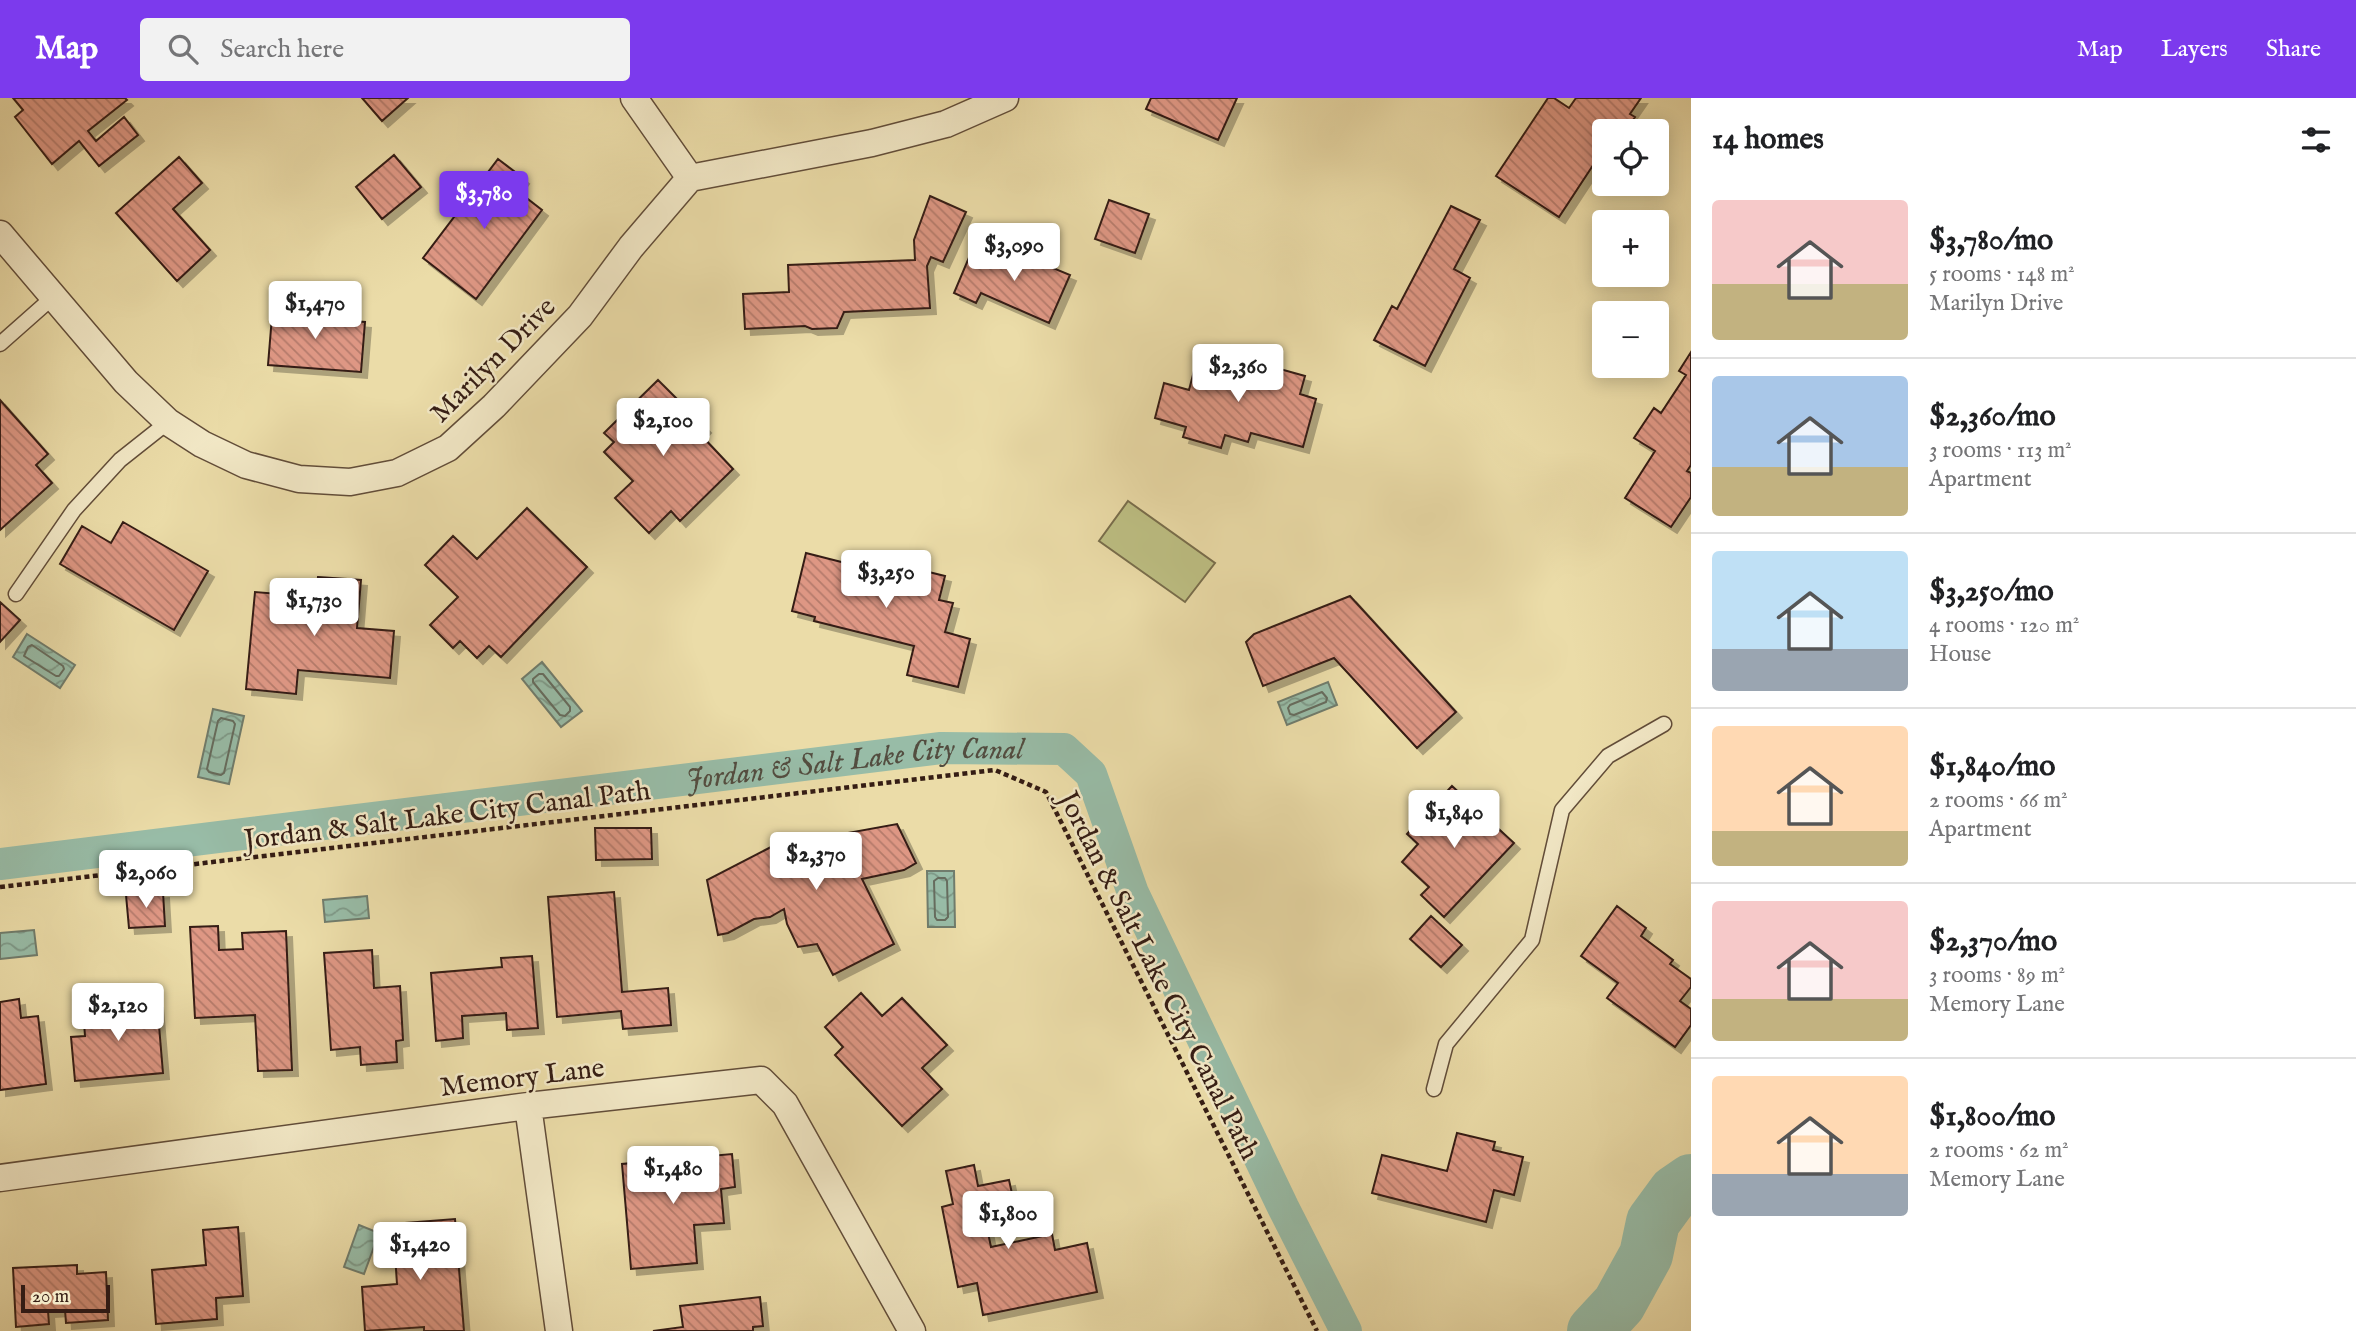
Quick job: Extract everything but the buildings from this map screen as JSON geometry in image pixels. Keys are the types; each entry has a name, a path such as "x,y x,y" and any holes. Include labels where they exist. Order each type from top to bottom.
{"street":[{"path":"634,98 690,178 872,143 946,124 1005,98"},
{"name":"Marilyn Drive","path":"0,234 126,382 168,422 202,444 246,465 299,479 350,482 397,473 448,448 494,406 580,316 631,247 690,178"},
{"name":"Memory Lane","path":"0,1178 528,1106 761,1080 785,1104 912,1331"},
{"path":"528,1106 559,1331"}],"lane":[{"path":"0,344 52,298"},
{"path":"16,594 74,510 120,460 168,422"},
{"path":"1434,1089 1446,1044 1532,940 1562,810 1608,756 1664,724"}],"path":[{"name":"Jordan & Salt Lake City Canal Path","path":"0,887 995,770 1046,792 1317,1331"}],"green space":[{"path":"1128,501 1215,563 1185,602 1099,541"}],"water":[{"path":"27,634 75,665 60,688 13,657"},
{"path":"542,662 582,711 561,727 522,679"},
{"path":"1328,682 1337,705 1287,725 1278,702"},
{"path":"213,709 244,716 229,784 198,777"},
{"path":"927,871 954,871 955,927 928,927"},
{"path":"367,896 369,918 325,922 323,900"},
{"path":"34,930 37,955 0,959 0,933"},
{"path":"359,1225 379,1233 364,1274 344,1267"}],"waterway":[{"name":"Jordan & Salt Lake City Canal","path":"0,864 941,748 1064,749 1091,774 1133,893 1283,1207 1346,1331"},
{"path":"1594,1331 1619,1304 1646,1255 1653,1222 1675,1192 1691,1181"}]}
